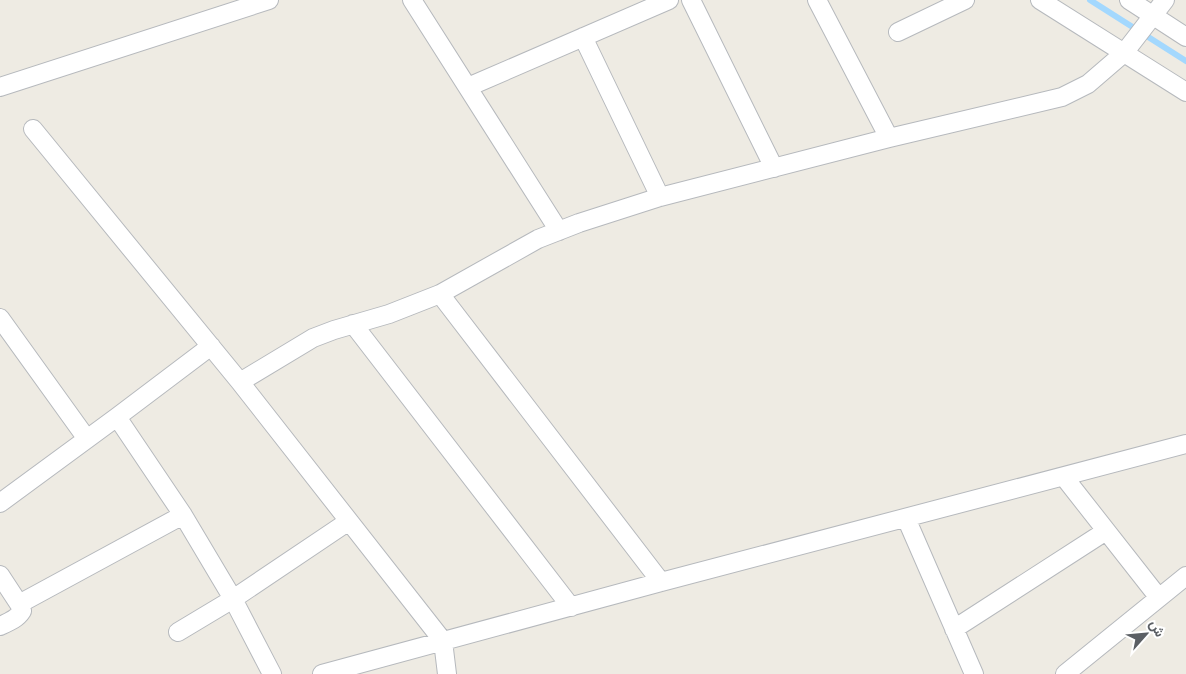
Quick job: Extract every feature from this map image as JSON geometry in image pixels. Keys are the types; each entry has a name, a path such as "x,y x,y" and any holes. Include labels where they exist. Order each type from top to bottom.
{"street":[{"path":"0,87 269,0"},
{"path":"412,0 559,231"},
{"path":"468,87 670,0"},
{"path":"692,0 774,168"},
{"path":"817,0 889,138"},
{"path":"898,32 965,0"},
{"path":"1040,0 1186,92"},
{"path":"1129,0 1186,37"},
{"path":"240,382 313,338 389,314 440,294 538,239 579,223 660,197 1062,96 1088,84 1124,53 1165,0"},
{"path":"583,37 660,197"},
{"path":"33,129 240,382 443,641 447,674"},
{"path":"440,294 661,582"},
{"path":"0,318 87,439"},
{"path":"353,324 571,607"},
{"path":"0,503 211,346"},
{"path":"117,417 183,515 233,599 272,674"},
{"path":"322,674 661,582 1186,444"},
{"path":"1064,477 1159,598"},
{"path":"20,604 183,515"},
{"path":"906,518 974,674"},
{"path":"178,632 233,599 349,521"},
{"path":"954,629 1106,531"},
{"path":"0,575 20,604 22,611 19,616 0,626"},
{"path":"1065,674 1186,576"}],"waterway":[{"path":"1090,0 1186,61"}]}
